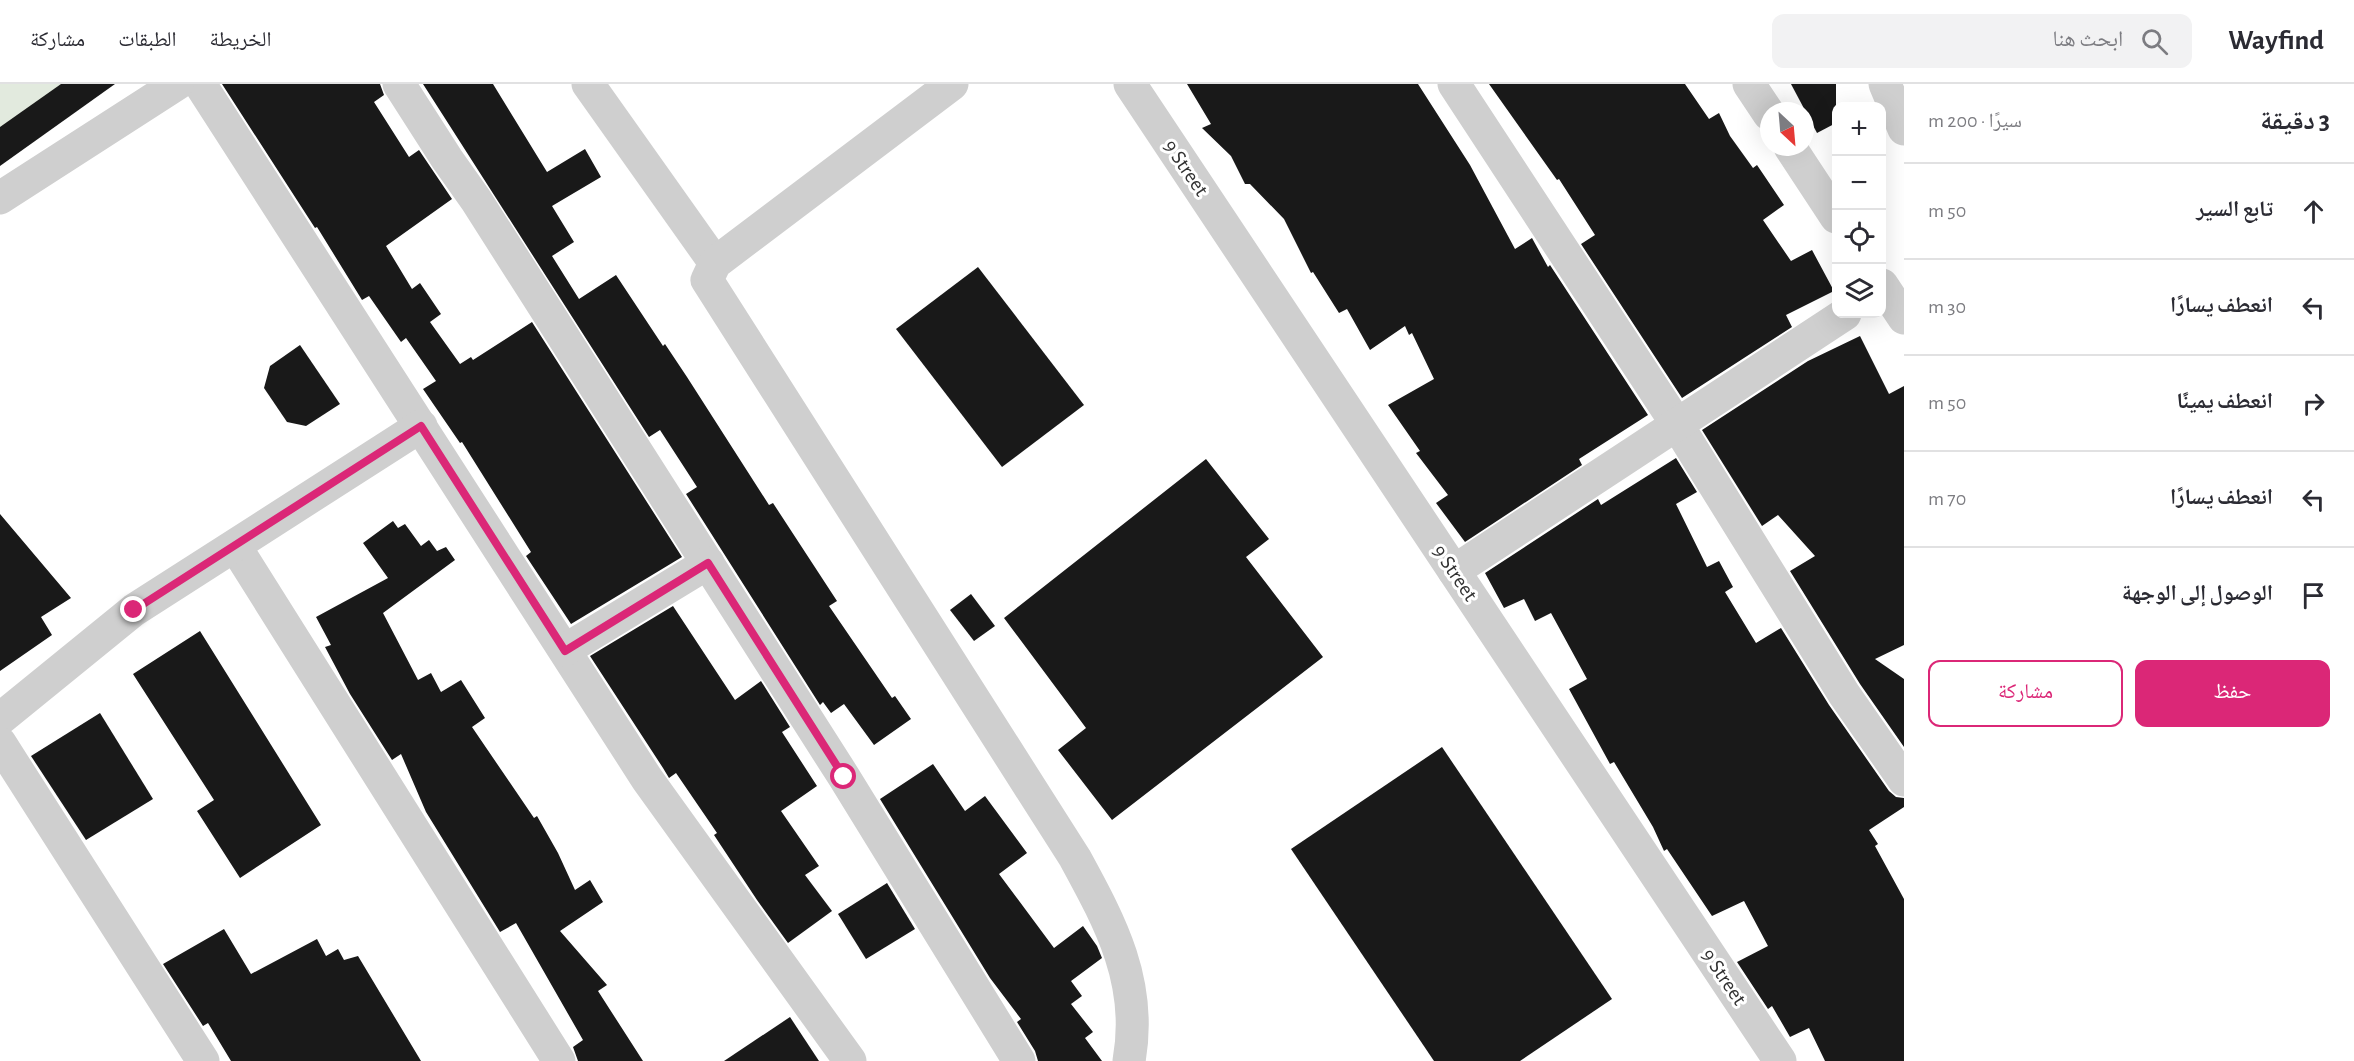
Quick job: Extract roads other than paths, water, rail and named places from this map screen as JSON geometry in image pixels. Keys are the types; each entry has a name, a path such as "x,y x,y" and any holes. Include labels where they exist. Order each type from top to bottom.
{"street":[{"path":"0,198 177,84"},
{"path":"200,84 647,779 850,1061"},
{"path":"399,84 476,200 844,777 1019,1061"},
{"path":"588,84 715,263"},
{"path":"952,84 715,263 707,280 1069,848 1106,914 1122,955 1132,1006 1133,1035 1128,1061"},
{"name":"9 Street","path":"1130,84 1780,1061"},
{"path":"1454,84 1676,423 1844,694 1904,780"},
{"path":"1749,84 1761,102"},
{"path":"1885,84 1904,129"},
{"path":"1796,156 1832,211"},
{"path":"1886,293 1904,318"},
{"path":"1454,571 1839,318"},
{"path":"0,719 134,610 421,426"},
{"path":"235,546 559,1061"},
{"path":"565,651 708,563"},
{"path":"0,743 203,1061"}]}
